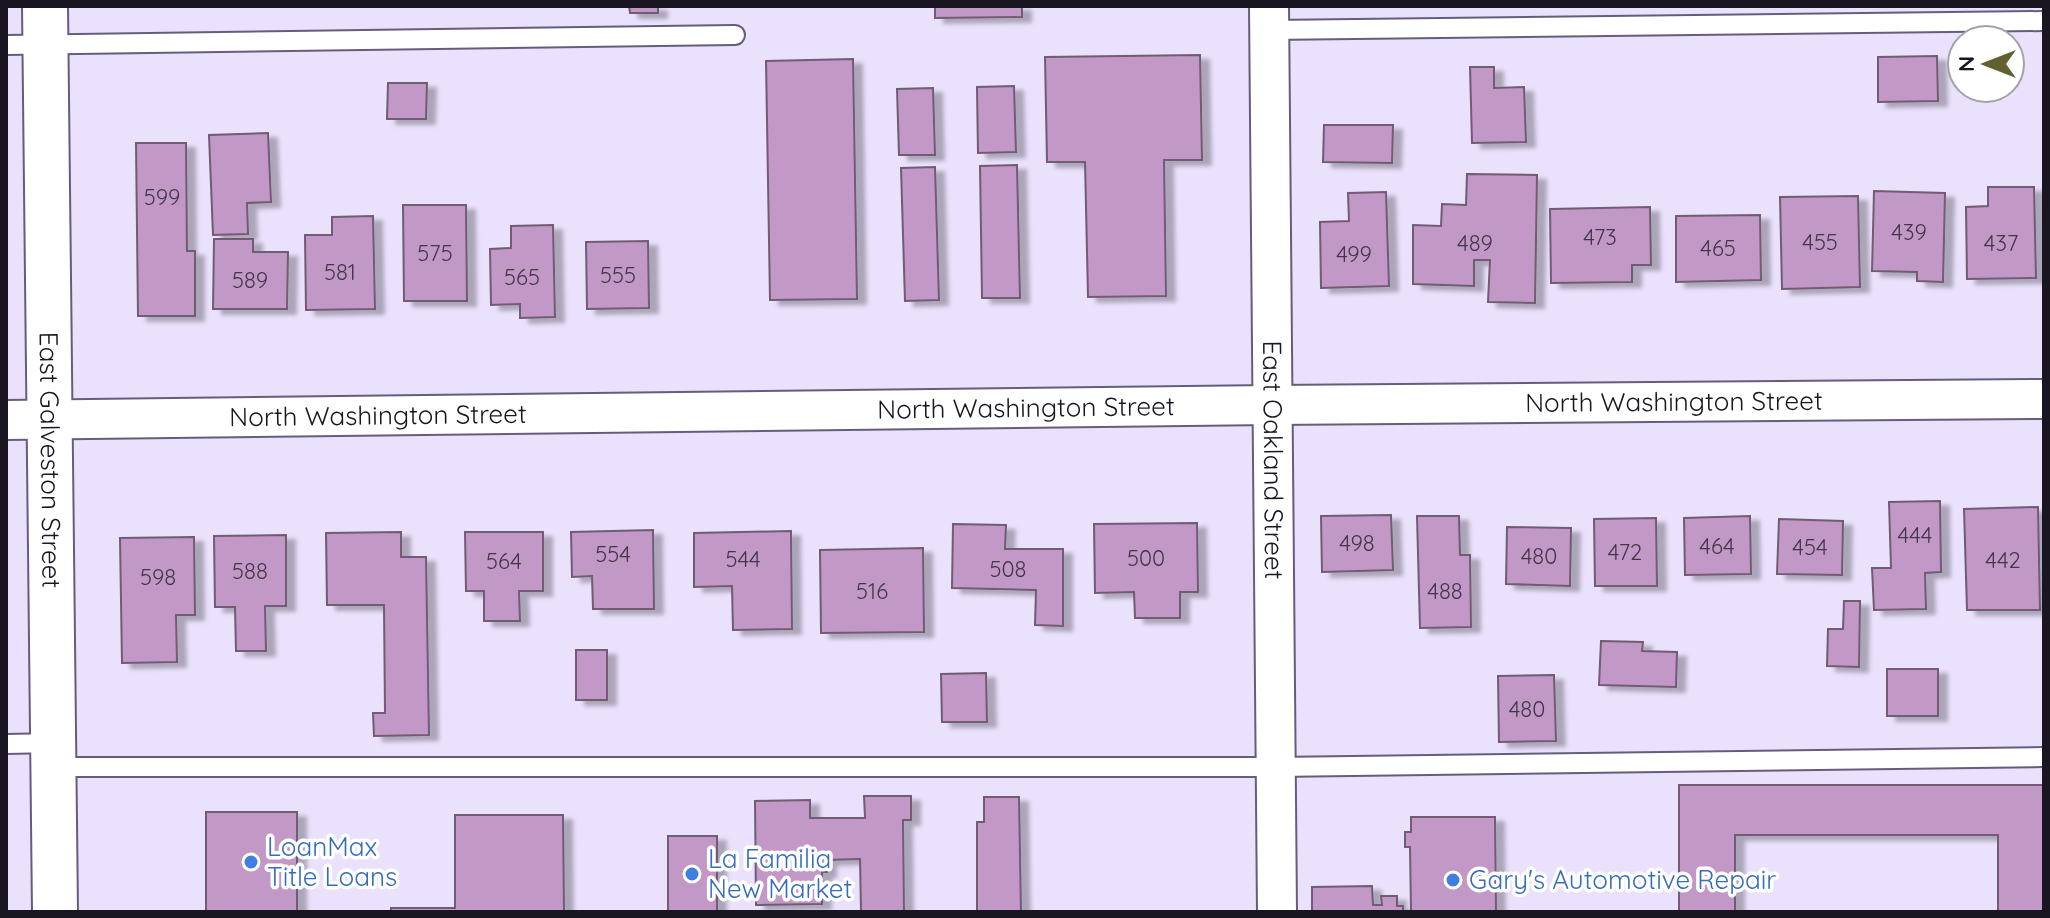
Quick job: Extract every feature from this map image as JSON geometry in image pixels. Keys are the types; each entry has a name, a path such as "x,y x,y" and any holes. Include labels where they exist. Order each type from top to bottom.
{"street":[{"name":"East Oakland Street","path":"1269,18 1277,912"},
{"name":"East Galveston Street","path":"32,32 50,419 55,912"},
{"name":"North Washington Street","path":"6,420 2044,399"}],"lane":[{"path":"1269,18 2044,21"},
{"path":"32,32 735,35"},
{"path":"6,744 55,755 1275,767 2044,757"}],"building":[{"path":"629,6 658,6 658,13 630,13"},
{"path":"935,6 1022,6 1022,17 935,18"},
{"path":"1200,55 1202,160 1164,160 1166,296 1088,297 1085,162 1047,162 1045,57"},
{"path":"1937,56 1938,101 1878,102 1878,57"},
{"path":"853,59 857,299 770,300 766,61"},
{"path":"1470,67 1494,67 1494,88 1524,87 1526,142 1472,143"},
{"path":"388,83 427,83 426,119 387,119"},
{"path":"1014,86 1016,152 978,153 977,87"},
{"path":"933,88 935,155 899,155 897,89"},
{"path":"1324,125 1393,125 1392,163 1323,162"},
{"path":"268,133 271,202 247,203 248,234 213,235 209,135"},
{"path":"136,143 186,143 187,251 195,251 195,316 138,316"},
{"path":"1017,165 1020,298 982,298 980,166"},
{"path":"935,167 939,300 905,301 901,168"},
{"path":"1467,174 1537,175 1535,303 1488,302 1490,260 1474,260 1474,286 1413,284 1413,225 1441,226 1442,204 1466,205"},
{"path":"1988,187 2034,187 2036,278 1967,279 1966,207 1988,206"},
{"path":"1874,191 1945,193 1943,282 1917,281 1917,272 1872,271"},
{"path":"1386,192 1389,286 1321,288 1320,222 1349,221 1348,193"},
{"path":"1858,196 1860,287 1782,289 1780,197"},
{"path":"403,205 466,205 467,301 404,301"},
{"path":"1650,207 1651,265 1632,265 1632,282 1551,283 1550,209"},
{"path":"1760,215 1761,280 1676,282 1676,216"},
{"path":"373,216 375,309 306,310 305,235 332,235 332,217"},
{"path":"553,225 555,317 520,318 520,304 491,305 490,249 511,248 511,226"},
{"path":"214,239 253,239 253,252 288,252 287,309 213,309"},
{"path":"648,241 649,308 587,309 586,242"},
{"path":"1940,501 1941,572 1925,573 1926,609 1874,610 1872,568 1891,568 1889,502"},
{"path":"2038,507 2040,610 1967,610 1964,509"},
{"path":"1391,515 1393,570 1322,572 1321,516"},
{"path":"1417,516 1459,516 1460,555 1470,555 1471,627 1420,628"},
{"path":"1750,516 1751,574 1685,575 1684,518"},
{"path":"1656,518 1657,586 1595,586 1594,519"},
{"path":"1779,519 1843,521 1842,575 1777,574"},
{"path":"1197,523 1198,592 1180,592 1180,618 1135,618 1134,592 1095,593 1094,524"},
{"path":"953,524 1006,525 1005,549 1063,549 1063,626 1035,625 1036,590 952,588"},
{"path":"1507,527 1571,528 1570,586 1506,584"},
{"path":"653,530 654,609 593,609 592,576 572,577 571,532"},
{"path":"791,531 792,629 733,630 732,586 694,587 694,533"},
{"path":"401,532 401,557 426,557 429,735 374,736 373,713 385,713 384,605 327,605 326,533"},
{"path":"465,532 543,532 543,591 519,591 520,621 484,621 484,591 466,591"},
{"path":"286,535 286,606 265,606 266,651 236,651 235,607 215,607 214,536"},
{"path":"194,537 195,615 176,615 177,662 122,663 120,538"},
{"path":"923,548 924,632 821,633 820,550"},
{"path":"1844,601 1860,601 1859,667 1827,666 1828,629 1843,629"},
{"path":"1601,641 1643,642 1642,651 1677,652 1676,687 1599,685"},
{"path":"576,650 607,650 607,700 576,700"},
{"path":"1887,669 1938,669 1938,716 1887,716"},
{"path":"986,673 987,722 942,722 941,674"},
{"path":"1554,675 1556,741 1499,742 1498,676"},
{"path":"1679,785 2044,785 2044,912 1998,912 1998,835 1735,835 1735,912 1679,912"},
{"path":"864,796 911,796 911,820 903,820 904,912 861,912 860,859 827,860 827,872 822,872 822,904 756,905 755,801 810,800 810,818 865,818"},
{"path":"984,797 1019,797 1021,912 977,912 977,822 984,822"},
{"name":"LoanMax Title Loans","path":"206,812 297,812 297,912 206,912"},
{"path":"455,815 563,815 564,912 391,912 391,908 455,908"},
{"name":"Gary's Automotive Repair","path":"1411,817 1495,817 1496,912 1411,912 1410,847 1405,847 1405,832 1411,832"},
{"name":"La Familia New Market","path":"668,836 717,836 717,912 668,912"},
{"path":"1372,886 1373,905 1382,905 1381,896 1397,896 1397,906 1403,906 1403,912 1312,912 1312,887"}],"place":[{"name":"LoanMax Title Loans","path":"251,862"},
{"name":"La Familia New Market","path":"692,874"},
{"name":"Gary's Automotive Repair","path":"1453,880"}]}
